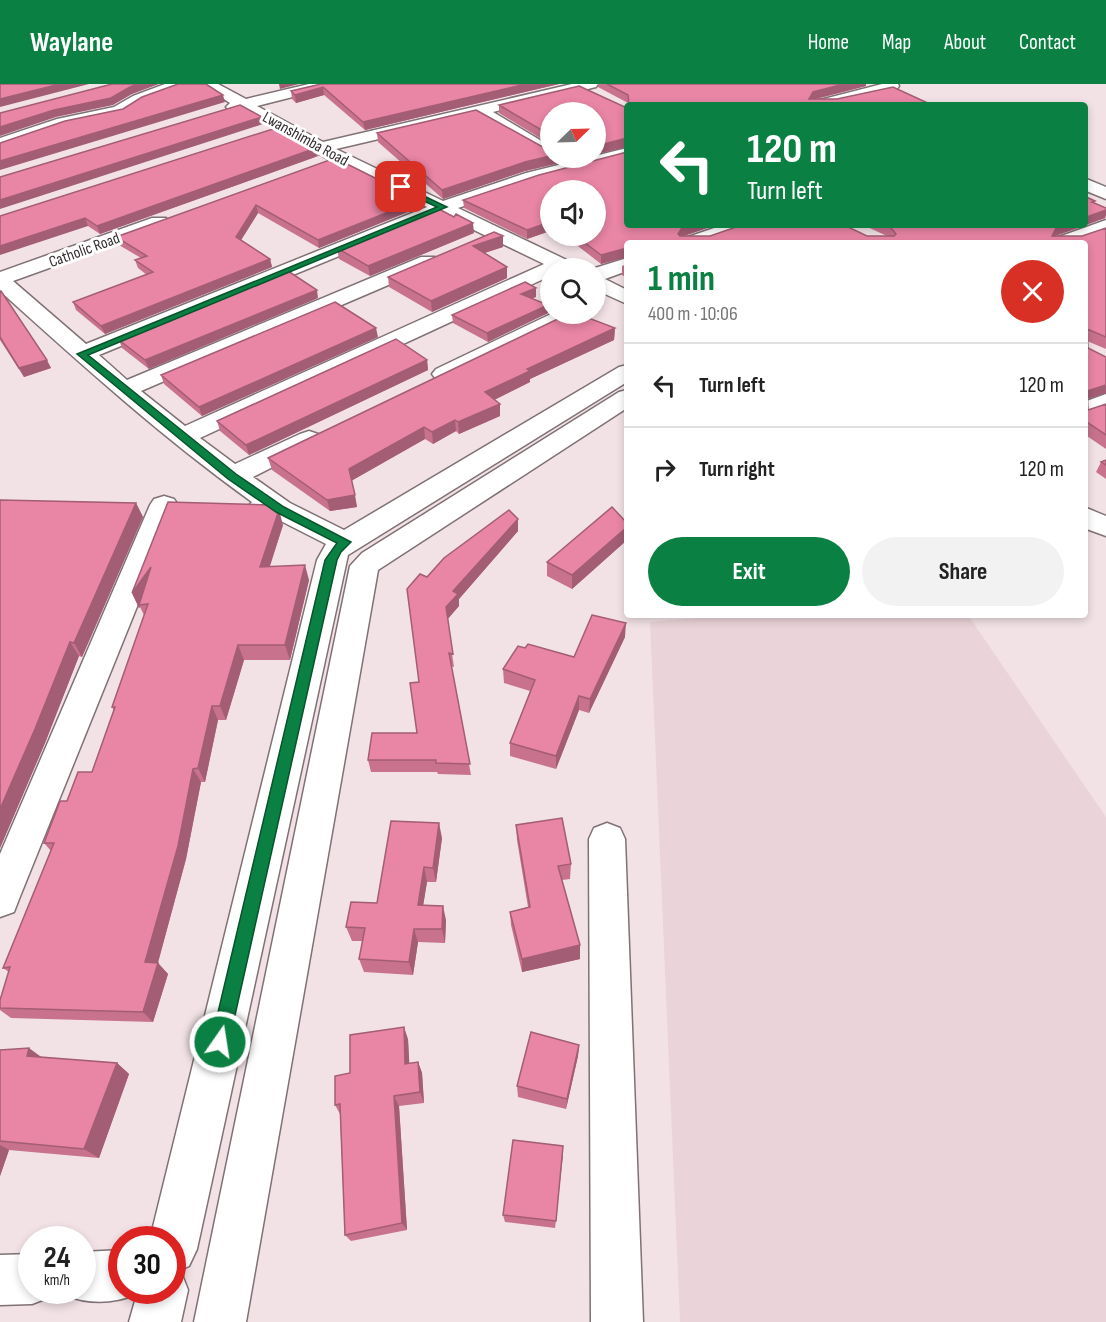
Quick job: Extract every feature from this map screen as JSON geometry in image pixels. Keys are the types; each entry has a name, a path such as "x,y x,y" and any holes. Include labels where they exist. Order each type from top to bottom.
{"street":[{"path":"0,144 63,122 119,111 138,99 179,84"},
{"name":"Lwanshimba Road","path":"207,84 283,126 317,157 337,157 443,207 540,258"},
{"path":"223,111 327,84"},
{"path":"830,102 894,87"},
{"path":"317,157 479,110 587,88"},
{"path":"479,110 540,147"},
{"path":"260,134 283,126"},
{"path":"606,156 624,153"},
{"path":"82,354 443,207 546,168"},
{"path":"1088,185 1106,194"},
{"name":"Catholic Road","path":"0,280 180,214"},
{"path":"1068,240 1106,226"},
{"path":"698,240 732,228"},
{"path":"473,242 495,233"},
{"path":"123,390 452,251"},
{"path":"606,271 624,265"},
{"path":"183,436 540,276"},
{"path":"0,280 123,390 232,476 280,509 345,542"},
{"path":"429,381 546,324"},
{"path":"177,1226 331,560 336,550 345,542 624,374"},
{"path":"220,1322 364,566 624,399"},
{"path":"1088,409 1106,401"},
{"path":"232,476 325,431"},
{"path":"0,899 164,506"},
{"path":"234,508 280,509"},
{"path":"1088,518 1106,527"},
{"path":"607,839 617,1322"},
{"path":"0,1280 18,1279"},
{"path":"155,1322 160,1304"}],"shaded area":[{"path":"697,618 970,618 1106,817 1106,1322 680,1322 650,622"}],"building":[{"path":"0,84 60,84 0,99"},
{"path":"112,84 138,84 111,98 54,110 0,127 0,113"},
{"path":"178,84 206,84 223,95 0,161 0,143 65,121 123,109 142,97"},
{"path":"321,84 526,84 363,122 323,87 295,95 291,91"},
{"path":"607,84 844,84 813,92 809,99 837,99 893,87 926,102 629,102 628,95"},
{"path":"579,86 624,107 624,139 606,143 606,102 540,102 540,129 499,105"},
{"path":"240,105 262,117 0,200 0,177"},
{"path":"476,110 540,145 540,158 442,190 377,133"},
{"path":"279,127 316,148 97,226 85,218 0,246 0,216"},
{"path":"624,153 624,228 682,228 678,234 680,236 710,236 733,228 850,228 867,236 894,236 896,234 891,228 1056,228 1052,236 1082,236 1106,228 1106,337 1088,329 1088,240 624,240 624,249 601,255 589,246 606,246 606,180 540,180 540,225 527,230 463,200 566,168 606,168 606,157"},
{"path":"335,158 419,200 318,240 256,205 236,237 270,259 101,326 73,302 153,272 135,260 147,256 116,237"},
{"path":"1088,198 1106,208 1106,210 1088,217"},
{"path":"437,208 473,223 368,266 337,248"},
{"path":"494,232 503,236 473,246 507,267 431,301 388,277"},
{"path":"288,271 317,290 145,360 119,340"},
{"path":"525,282 536,288 521,294 540,302 540,309 487,333 452,315"},
{"path":"0,291 47,360 19,368 0,337"},
{"path":"335,302 376,328 199,407 161,375"},
{"path":"547,324 604,324 615,328 527,369 530,371 485,392 500,404 458,422 455,420 432,432 424,427 349,469 355,495 327,500 268,458"},
{"path":"396,339 427,360 246,445 217,421"},
{"path":"1088,348 1106,357 1106,385 1088,391"},
{"path":"1106,404 1106,435 1088,423 1088,410"},
{"path":"0,500 136,503 74,643 70,642 0,809"},
{"path":"168,502 270,505 279,510 260,567 305,565 285,645 238,645 220,706 212,706 198,768 193,769 178,846 145,962 158,963 143,1012 0,1008 0,1000 10,967 3,968 54,843 44,843 60,801 67,801 78,772 92,772 115,707 112,707 148,604 139,605 151,567 132,593"},
{"path":"612,507 624,520 624,530 572,575 547,562"},
{"path":"509,510 518,519 453,591 458,594 446,607 453,654 449,653 470,764 436,763 436,760 368,760 372,733 417,733 410,683 419,682 407,589 420,574 427,577 444,558"},
{"path":"592,615 626,623 590,699 579,696 556,756 510,743 535,680 503,669 518,646 525,648 528,644 574,657"},
{"path":"562,818 571,864 558,866 580,945 522,959 510,912 530,907 516,825"},
{"path":"391,821 439,823 433,868 424,867 418,905 443,906 442,929 414,929 409,962 359,959 365,928 346,927 351,902 377,903"},
{"path":"404,1027 405,1064 418,1062 420,1092 394,1096 402,1223 345,1235 340,1104 335,1105 335,1076 350,1073 350,1035"},
{"path":"531,1032 579,1045 567,1099 517,1086"},
{"path":"29,1048 27,1056 117,1063 84,1149 0,1141 0,1050"},
{"path":"513,1140 563,1146 556,1221 503,1215"}],"route":[{"path":"220,1042 331,560 336,550 345,542 280,509 232,476 123,390 82,354 443,207 401,187"}]}
